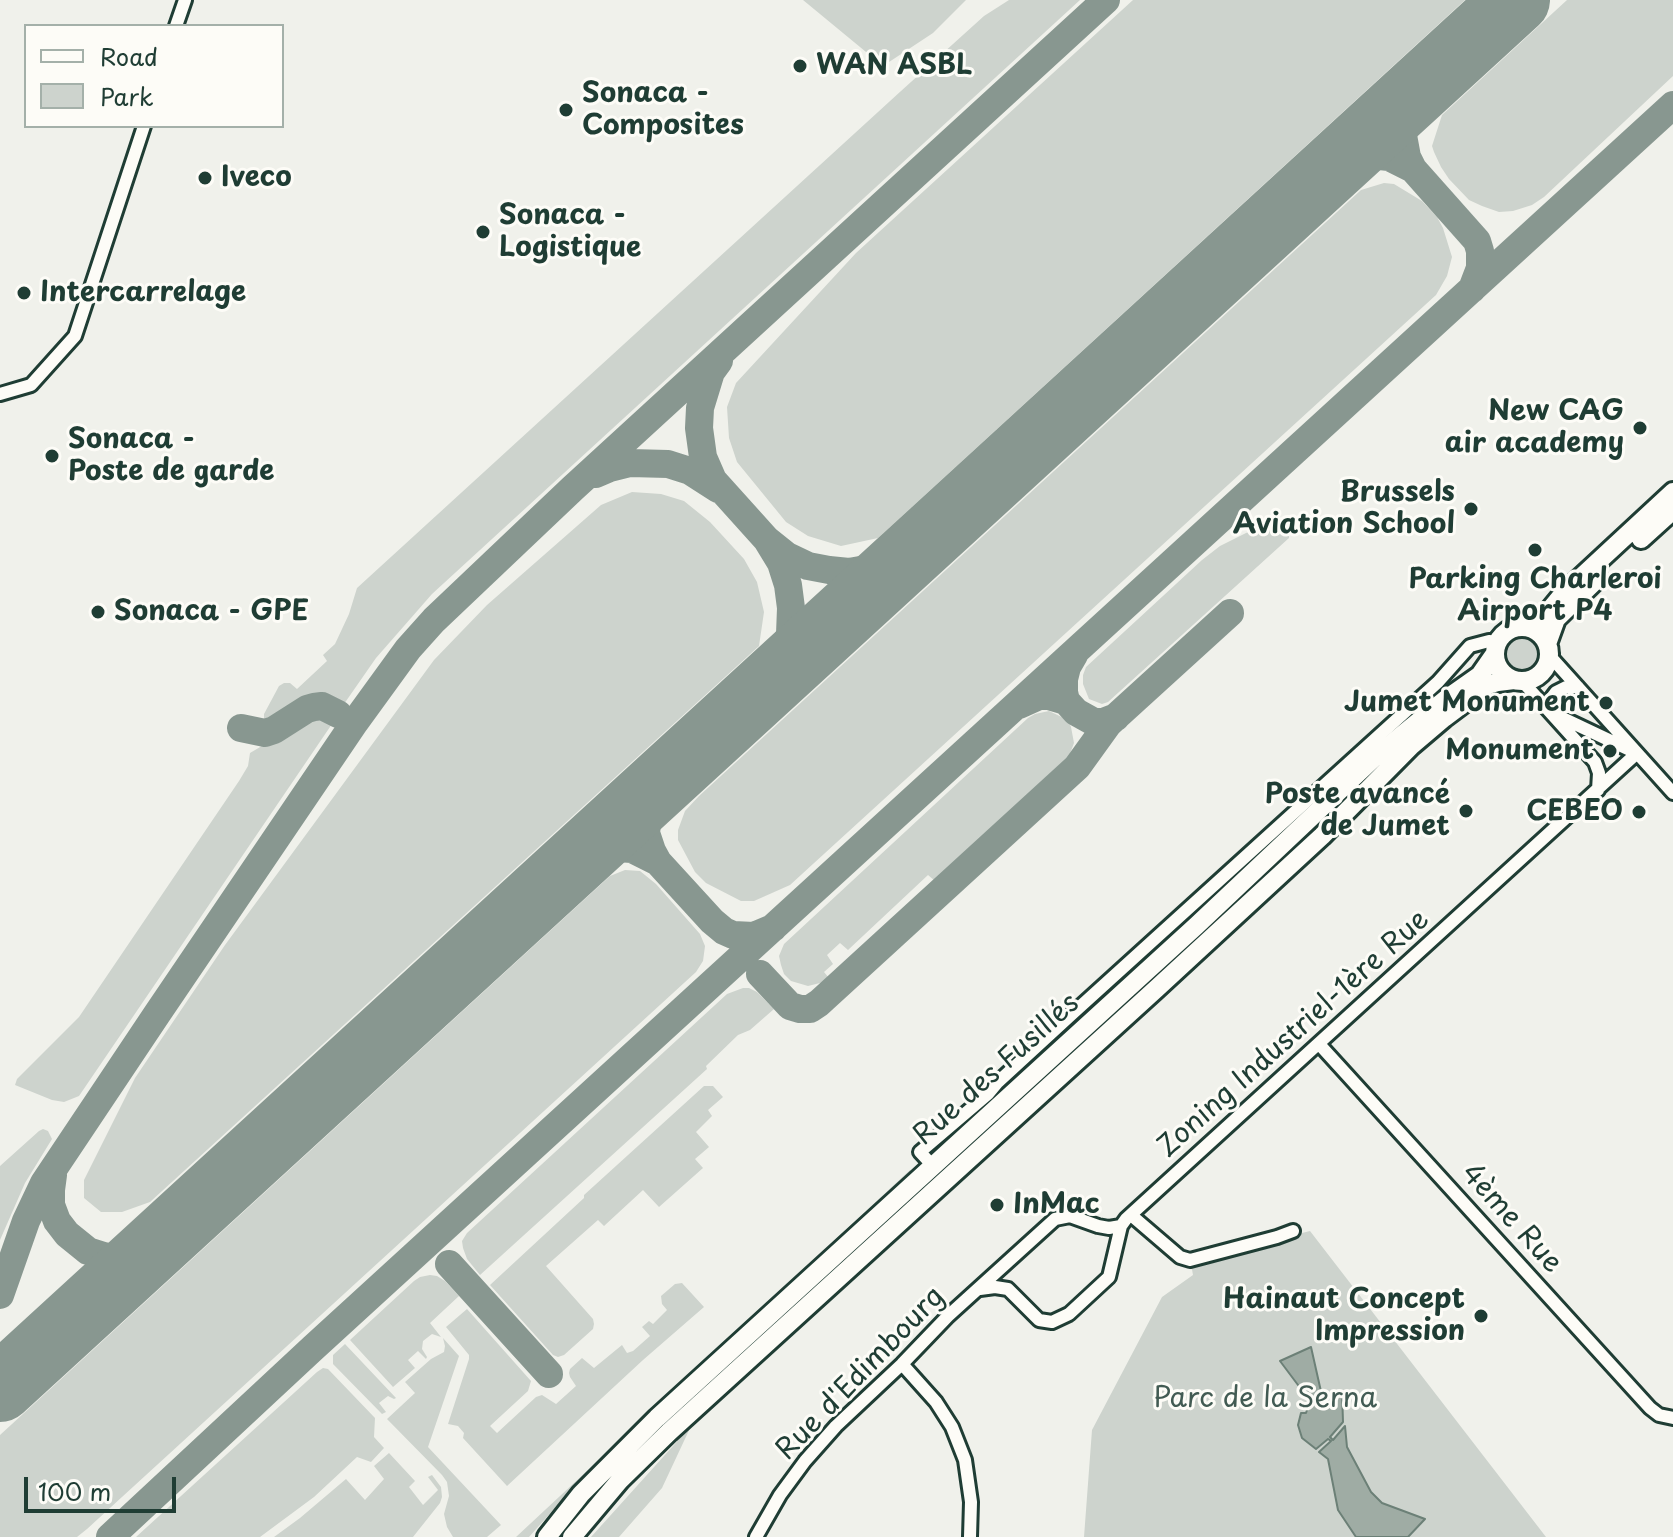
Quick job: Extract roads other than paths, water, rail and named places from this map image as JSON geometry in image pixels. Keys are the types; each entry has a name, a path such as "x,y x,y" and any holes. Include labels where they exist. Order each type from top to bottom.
{"highway":[{"path":"1673,492 1563,594 1540,622 1510,629 1502,635 1496,649 1498,668 1508,678 1518,681 1530,680 1543,671 1556,619 1673,510"},
{"path":"1563,594 1566,586 1609,542 1611,535"},
{"path":"1528,627 1543,636 1548,649"},
{"name":"Rue des Fusillés","path":"548,1535 581,1494 629,1444 927,1159 1196,926 1375,757 1480,675 1496,649"},
{"name":"Rue des Fusillés","path":"572,1537 609,1491 660,1440 1322,836 1411,746 1488,685 1518,681"}],"street":[{"path":"177,24 185,0"},
{"path":"0,394 31,385 75,336 143,128"},
{"path":"927,1159 998,1082 1438,682 1470,646 1489,641 1496,649"},
{"path":"1548,649 1673,793"},
{"path":"1518,681 1595,762 1599,773 1598,790"},
{"path":"1551,713 1550,700 1556,692 1566,687 1578,687"},
{"path":"1551,713 1636,754"},
{"name":"Zoning Industriel-1ère Rue","path":"1121,1226 1636,754"},
{"name":"4ème Rue","path":"1319,1044 1650,1408 1659,1415 1673,1418"},
{"path":"1131,1215 1180,1257 1190,1260 1293,1231"},
{"name":"Rue d'Edimbourg","path":"756,1537 780,1495 836,1426 948,1316 1055,1219 1070,1216 1098,1226 1121,1226 1109,1277 1069,1314 1052,1322 1039,1320 1008,1289 980,1289"},
{"path":"902,1364 936,1402 952,1427 965,1460 971,1502 970,1537"}],"place":[{"name":"WAN ASBL","path":"800,66"},
{"name":"Sonaca - Composites","path":"566,110"},
{"name":"Iveco","path":"205,178"},
{"name":"Sonaca - Logistique","path":"483,232"},
{"name":"Intercarrelage","path":"24,293"},
{"name":"New CAG air academy","path":"1640,428"},
{"name":"Sonaca - Poste de garde","path":"52,456"},
{"name":"Brussels Aviation School","path":"1471,509"},
{"name":"Parking Charleroi Airport P4","path":"1535,550"},
{"name":"Sonaca - GPE","path":"98,612"},
{"name":"Jumet Monument","path":"1606,703"},
{"name":"Monument","path":"1610,751"},
{"name":"Poste avancé de Jumet","path":"1466,811"},
{"name":"CEBEO","path":"1639,812"},
{"name":"InMac","path":"997,1205"},
{"name":"Hainaut Concept Impression","path":"1481,1316"}],"park label":[{"name":"Parc de la Serna","path":"1265,1399"}]}
